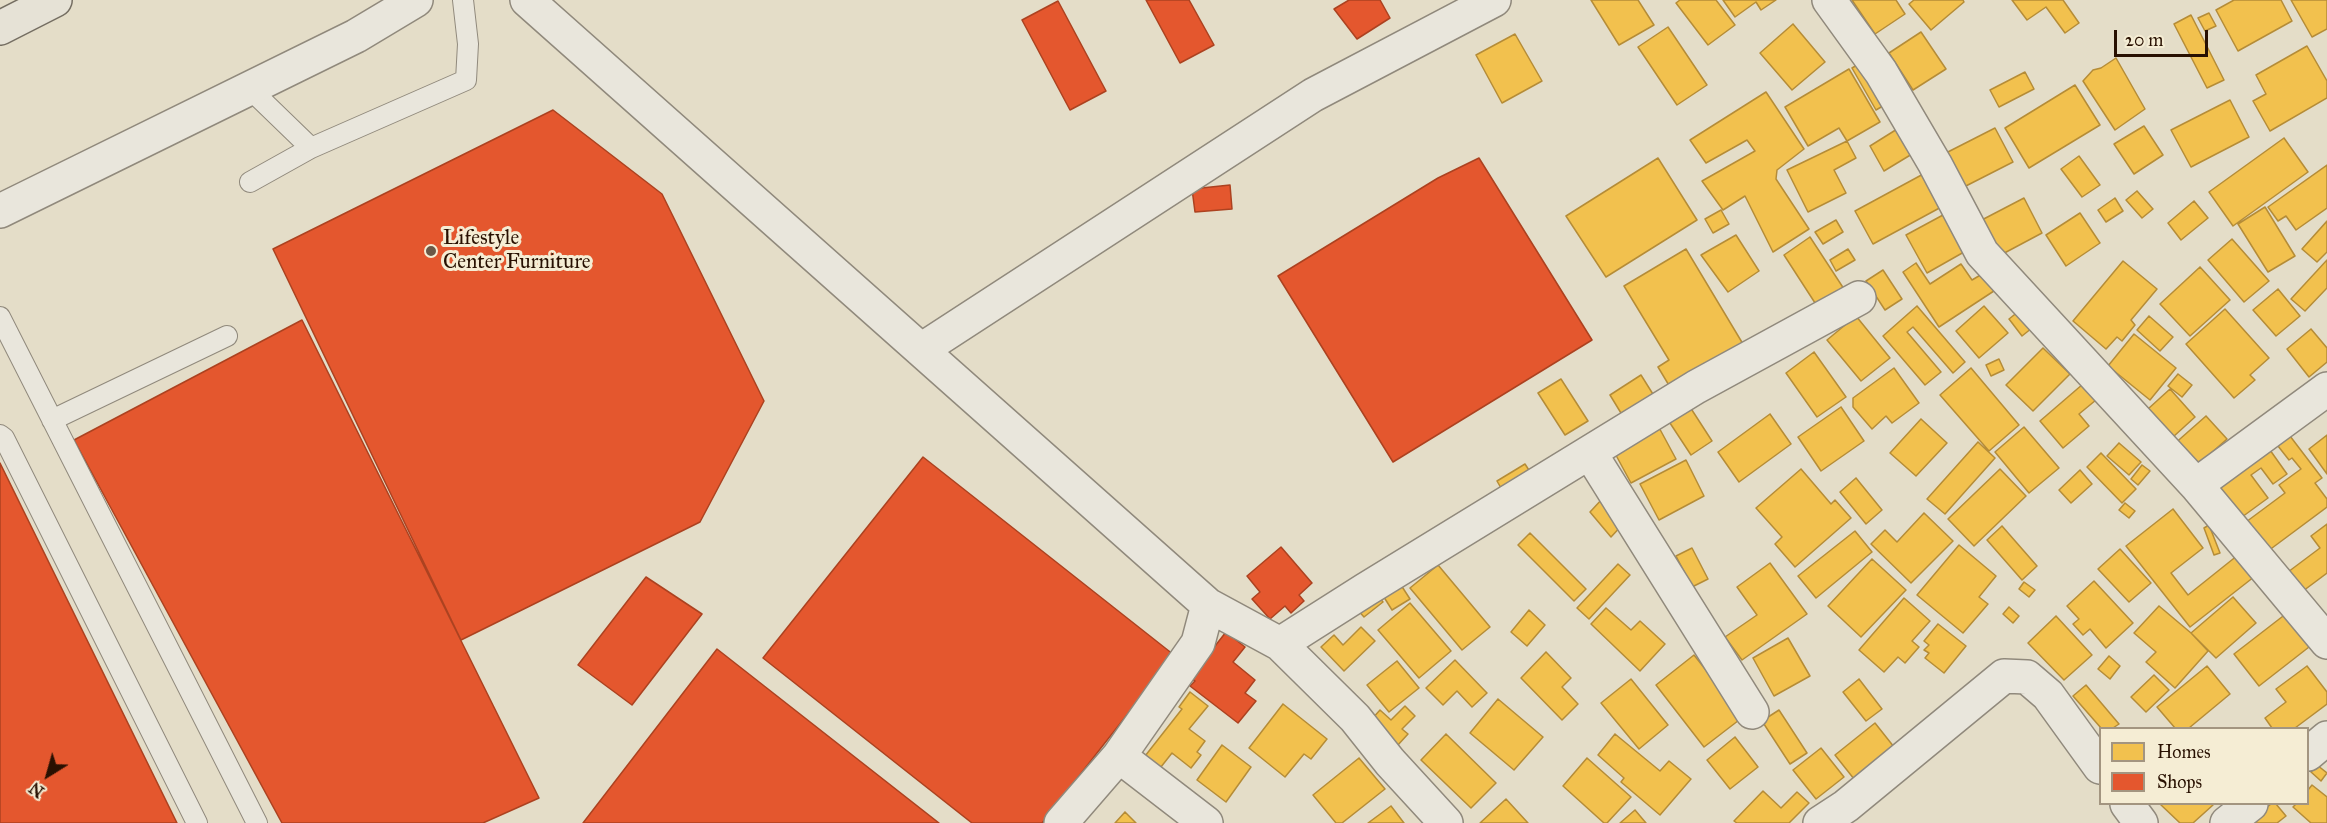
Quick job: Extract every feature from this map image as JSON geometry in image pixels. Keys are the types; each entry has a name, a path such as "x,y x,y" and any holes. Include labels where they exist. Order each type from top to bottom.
{"main road":[{"path":"0,28 55,0"}],"street":[{"path":"0,211 356,36 416,0"},
{"path":"526,0 1208,605 1280,644 1355,718 1390,762 1446,823"},
{"path":"921,350 1312,95 1494,0"},
{"path":"1829,0 1881,72 1935,164 1982,253 2196,485 2327,642"},
{"path":"1280,644 1696,387 1859,298"},
{"path":"2196,485 2327,389"},
{"path":"1590,453 1752,712"},
{"path":"1061,823 1119,756 1197,643 1208,605"},
{"path":"1820,823 1846,806 2004,676 2027,677 2048,695 2099,766"},
{"path":"2309,752 2327,738"},
{"path":"1119,756 1206,823"},
{"path":"2128,805 2141,823"},
{"path":"2227,823 2250,805"}],"lane":[{"path":"250,182 311,148 466,80 468,44 463,0"},
{"path":"249,88 311,148"},
{"path":"0,317 257,823"},
{"path":"52,420 227,336"},
{"path":"0,435 4,438 197,823"}],"building: Homes":[{"path":"1591,0 1638,0 1654,25 1619,45"},
{"path":"1680,0 1716,0 1735,25 1708,45 1676,3"},
{"path":"1723,0 1776,0 1761,10 1756,2 1735,17"},
{"path":"1852,0 1896,0 1905,14 1875,34"},
{"path":"1914,0 1963,0 1964,2 1931,30 1909,4"},
{"path":"2012,0 2063,0 2079,23 2065,33 2046,7 2027,20"},
{"path":"2234,0 2281,0 2292,21 2238,51 2216,10"},
{"path":"2291,0 2327,0 2327,29 2312,37"},
{"path":"2209,13 2216,26 2205,31 2198,18"},
{"path":"2191,15 2224,80 2207,88 2174,24"},
{"path":"1793,24 1825,62 1792,90 1760,53"},
{"path":"1668,27 1707,85 1677,105 1638,47"},
{"path":"1921,32 1946,69 1913,90 1889,53"},
{"path":"1515,34 1542,81 1502,103 1476,55"},
{"path":"2307,46 2327,81 2327,98 2270,131 2253,101 2266,94 2256,75"},
{"path":"2116,58 2145,109 2115,130 2083,81 2093,70 2101,68"},
{"path":"1864,61 1888,103 1876,110 1852,68"},
{"path":"1849,69 1880,122 1847,141 1839,128 1808,146 1785,107"},
{"path":"2025,72 2034,89 1999,107 1990,90"},
{"path":"2075,85 2100,125 2029,168 2005,128"},
{"path":"1766,92 1804,149 1777,170 1776,179 1809,229 1773,252 1745,196 1723,210 1702,181 1755,151 1747,140 1706,163 1690,140"},
{"path":"2230,100 2249,137 2191,167 2171,130"},
{"path":"1902,126 1917,151 1884,171 1870,146"},
{"path":"2144,126 2163,155 2134,174 2114,144"},
{"path":"1995,128 2013,162 1958,190 1940,156"},
{"path":"2284,138 2308,172 2233,226 2209,192"},
{"path":"1847,141 1856,158 1834,170 1846,193 1808,212 1787,170"},
{"path":"2079,156 2100,185 2082,197 2061,169"},
{"path":"1658,158 1697,220 1606,277 1566,216"},
{"path":"2327,165 2327,208 2296,230 2286,216 2278,221 2268,207"},
{"path":"1927,172 1945,205 1873,244 1855,211"},
{"path":"2137,191 2153,209 2142,218 2126,200"},
{"path":"2024,198 2042,233 1995,258 1976,223"},
{"path":"2115,198 2123,211 2106,222 2098,210"},
{"path":"2194,201 2208,218 2181,240 2168,223"},
{"path":"2265,207 2295,256 2268,272 2238,224"},
{"path":"1721,210 1729,224 1713,233 1705,219"},
{"path":"2080,213 2100,243 2066,266 2046,235"},
{"path":"1943,215 1964,252 1927,273 1906,235"},
{"path":"1836,220 1843,232 1823,244 1815,232"},
{"path":"2327,221 2327,252 2317,262 2302,249"},
{"path":"1736,235 1759,271 1728,292 1701,255"},
{"path":"1810,237 1844,289 1817,306 1784,255"},
{"path":"2232,239 2269,281 2244,302 2208,260"},
{"path":"1686,249 1743,344 1670,387 1658,367 1669,360 1624,286"},
{"path":"1848,249 1855,260 1836,271 1830,260"},
{"path":"2327,260 2327,288 2305,311 2291,299"},
{"path":"2123,261 2157,289 2131,320 2135,325 2122,341 2117,337 2106,349 2073,321"},
{"path":"1916,263 1930,284 1961,264 1972,280 1989,270 2000,287 1939,327 1903,272"},
{"path":"2200,267 2230,300 2190,336 2160,304"},
{"path":"1883,270 1902,299 1885,310 1866,281"},
{"path":"2278,289 2300,316 2276,336 2253,310"},
{"path":"1917,306 1965,362 1953,373 1913,327 1907,332 1941,372 1925,385 1883,336"},
{"path":"1984,306 2008,333 1979,358 1956,331"},
{"path":"2024,307 2037,324 2022,336 2009,319"},
{"path":"2225,309 2269,358 2250,375 2255,380 2234,398 2186,344"},
{"path":"1856,316 1890,358 1861,381 1827,340"},
{"path":"2149,316 2173,337 2160,351 2137,330"},
{"path":"2311,329 2327,348 2327,362 2309,377 2287,349"},
{"path":"2134,334 2176,368 2150,400 2108,366"},
{"path":"2043,348 2070,374 2033,411 2006,385"},
{"path":"1814,352 1846,397 1817,417 1786,373"},
{"path":"1999,359 2004,370 1991,376 1986,365"},
{"path":"1894,368 1919,403 1892,423 1886,416 1872,429 1853,407 1853,398"},
{"path":"1971,368 2019,425 1989,451 1940,395"},
{"path":"2178,374 2192,385 2182,397 2168,386"},
{"path":"1641,375 1656,399 1624,418 1610,395"},
{"path":"1561,379 1588,421 1565,435 1538,393"},
{"path":"2083,384 2096,400 2079,414 2089,426 2063,448 2040,421"},
{"path":"2170,389 2195,417 2173,437 2148,409"},
{"path":"1690,407 1712,441 1691,455 1668,420"},
{"path":"1841,407 1864,441 1821,471 1798,437"},
{"path":"1770,414 1791,444 1739,482 1718,452"},
{"path":"2206,416 2227,439 2192,470 2172,446"},
{"path":"1921,419 1947,443 1916,476 1890,453"},
{"path":"1656,422 1676,459 1631,483 1611,446"},
{"path":"2024,427 2059,468 2029,493 1995,452"},
{"path":"2327,435 2327,474 2309,449"},
{"path":"2290,436 2322,478 2315,483 2327,499 2327,507 2268,551 2246,522 2285,493 2279,485 2301,469 2292,458 2289,460 2278,446"},
{"path":"1978,442 1995,458 1945,514 1927,499"},
{"path":"2119,443 2141,462 2129,475 2107,456"},
{"path":"2265,443 2287,474 2273,484 2261,468 2251,475 2268,498 2242,517 2214,480"},
{"path":"2101,453 2136,489 2122,503 2087,467"},
{"path":"1686,460 1704,496 1659,520 1640,484"},
{"path":"1525,464 1534,478 1505,495 1497,481"},
{"path":"2142,465 2150,471 2138,485 2131,479"},
{"path":"1801,469 1831,504 1835,500 1851,518 1795,567 1775,544 1782,537 1756,508"},
{"path":"2000,469 2026,496 1974,546 1948,519"},
{"path":"2080,470 2092,484 2071,503 2059,490"},
{"path":"1856,478 1882,510 1866,524 1840,492"},
{"path":"1603,498 1624,523 1611,537 1590,512"},
{"path":"2125,503 2135,511 2129,518 2119,510"},
{"path":"2173,509 2203,548 2171,573 2188,595 2243,551 2259,573 2190,627 2126,546"},
{"path":"1924,513 1953,541 1911,583 1871,544 1885,530 1897,542"},
{"path":"2327,524 2327,573 2299,594 2284,575 2320,548 2311,536"},
{"path":"2209,525 2220,553 2214,555 2204,528"},
{"path":"2002,526 2037,566 2022,580 1987,540"},
{"path":"1855,531 1872,552 1816,598 1798,576"},
{"path":"1530,533 1586,589 1574,601 1518,545"},
{"path":"1959,545 1996,576 1979,597 1988,604 1963,633 1917,595"},
{"path":"1692,548 1708,579 1692,587 1676,556"},
{"path":"2120,549 2151,583 2129,602 2098,569"},
{"path":"1872,559 1906,590 1861,637 1828,606"},
{"path":"1770,563 1807,614 1742,660 1725,637 1757,615 1737,587"},
{"path":"1618,564 1630,575 1589,619 1577,608"},
{"path":"1438,565 1490,627 1462,650 1410,588"},
{"path":"2094,581 2133,623 2106,648 2090,629 2083,635 2073,624 2079,619 2067,606"},
{"path":"1399,582 1410,599 1392,610 1382,594"},
{"path":"2024,582 2035,590 2029,597 2019,589"},
{"path":"1375,592 1383,602 1364,617 1356,608"},
{"path":"2233,597 2256,623 2216,658 2191,633"},
{"path":"1904,598 1930,621 1912,641 1919,647 1905,663 1898,657 1884,672 1859,650"},
{"path":"1410,603 1451,651 1419,678 1378,630"},
{"path":"2159,606 2208,651 2175,688 2146,662 2156,652 2134,633"},
{"path":"2009,607 2019,616 2013,623 2003,614"},
{"path":"1606,608 1631,630 1640,621 1665,644 1640,671 1591,624"},
{"path":"1529,610 1545,625 1527,646 1511,632"},
{"path":"2287,613 2318,640 2259,686 2234,654"},
{"path":"2056,616 2092,655 2064,680 2028,643"},
{"path":"1938,624 1966,646 1944,673 1925,658 1929,653 1924,650 1929,645 1924,641"},
{"path":"1361,627 1375,641 1344,671 1321,647 1334,635 1343,645"},
{"path":"1788,638 1810,676 1774,696 1753,658"},
{"path":"1546,652 1571,678 1562,687 1578,704 1562,720 1521,678"},
{"path":"1694,655 1743,717 1704,747 1656,685"},
{"path":"2109,656 2120,666 2110,679 2098,669"},
{"path":"1455,660 1487,693 1472,707 1457,691 1443,705 1426,688"},
{"path":"1397,661 1419,688 1389,712 1367,685"},
{"path":"2207,666 2230,694 2190,727 2174,727 2157,707"},
{"path":"2307,666 2327,692 2327,704 2296,727 2271,727 2265,718 2286,702 2276,689"},
{"path":"2154,675 2169,690 2146,712 2131,697"},
{"path":"1631,679 1668,725 1639,749 1601,703"},
{"path":"1859,679 1882,709 1866,721 1843,692"},
{"path":"2086,685 2119,724 2114,727 2100,727 2073,696"},
{"path":"1190,692 1208,706 1189,729 1205,741 1197,752 1201,755 1191,768 1172,753 1153,777 1138,765 1182,709 1179,707"},
{"path":"1498,699 1543,737 1514,770 1470,733"},
{"path":"1283,704 1327,739 1311,759 1304,754 1285,777 1249,748"},
{"path":"1405,706 1415,716 1402,729 1408,734 1397,746 1371,720 1380,710 1391,720"},
{"path":"1779,710 1807,753 1790,764 1762,721"},
{"path":"1875,723 1898,752 1858,784 1835,755"},
{"path":"1446,734 1496,783 1471,808 1421,760"},
{"path":"1615,734 1660,771 1669,761 1691,779 1660,815 1621,782 1624,778 1598,755"},
{"path":"1735,737 1758,767 1730,789 1707,760"},
{"path":"1222,745 1251,767 1226,802 1197,780"},
{"path":"1821,748 1844,777 1816,799 1793,770"},
{"path":"1359,758 1385,789 1342,823 1336,823 1313,795"},
{"path":"1587,758 1631,797 1607,823 1604,823 1563,786"},
{"path":"2317,765 2327,773 2321,781 2311,772"},
{"path":"2312,785 2327,797 2327,823 2311,823 2293,807 2309,805 2309,789"},
{"path":"1763,791 1781,808 1797,792 1809,803 1789,823 1737,823 1734,821"},
{"path":"1506,799 1528,823 1480,823"},
{"path":"2161,805 2213,805 2193,823 2180,823"},
{"path":"2270,805 2277,805 2286,816 2277,823 2247,823"},
{"path":"1391,806 1404,823 1368,823"},
{"path":"1635,810 1646,823 1620,823"},
{"path":"1125,812 1136,823 1115,823"}],"building: Shops":[{"path":"1146,0 1189,0 1214,45 1180,63"},
{"path":"1349,0 1380,0 1390,18 1357,39 1334,9"},
{"path":"1058,1 1106,91 1070,110 1022,20"},
{"path":"553,110 662,194 764,401 700,522 461,640 273,249"},
{"path":"1479,158 1592,340 1393,462 1278,276 1438,178"},
{"path":"1230,185 1232,209 1195,212 1192,189"},
{"path":"302,320 539,798 483,823 282,823 74,440"},
{"path":"923,457 1174,655 1042,823 972,823 763,658"},
{"path":"0,463 177,823 0,823"},
{"path":"1281,547 1312,583 1299,595 1304,601 1291,613 1285,606 1270,619 1252,599 1260,592 1247,576"},
{"path":"646,577 702,614 632,705 578,665"},
{"path":"1226,632 1245,647 1233,662 1255,680 1245,693 1256,701 1238,723 1190,686 1195,681 1190,678"},
{"path":"717,649 939,823 583,823"}],"place":[{"name":"Lifestyle Center Furniture","path":"431,251"}]}
